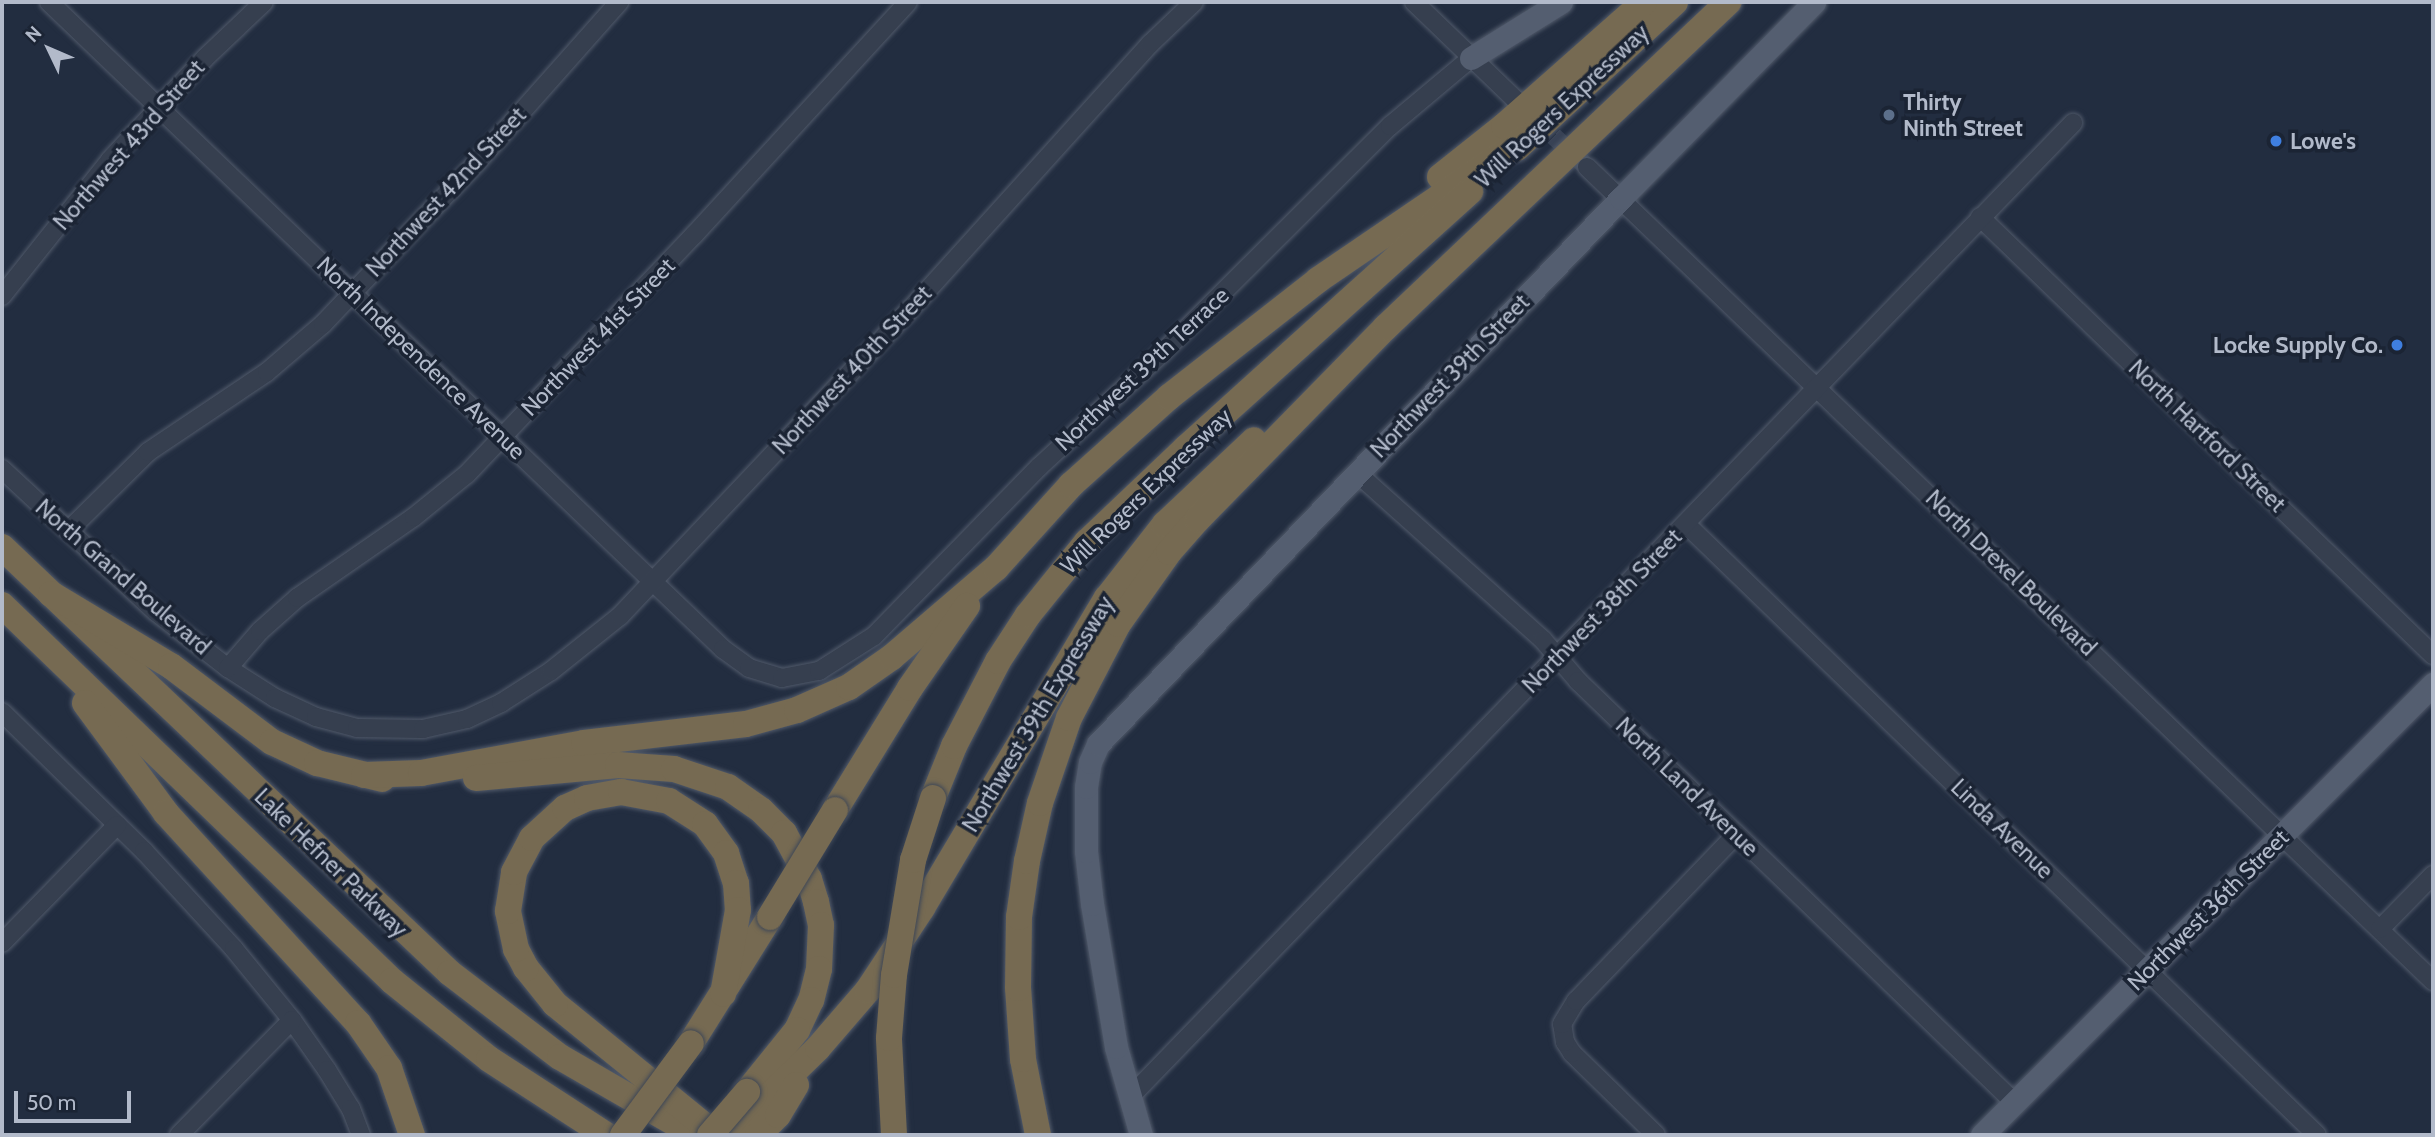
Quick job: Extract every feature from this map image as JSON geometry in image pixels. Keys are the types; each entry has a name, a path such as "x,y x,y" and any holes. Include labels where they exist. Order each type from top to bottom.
{"highway":[{"path":"623,1135 691,1043 922,670 996,568 1071,485 1120,439 1318,281 1503,126 1644,2"},
{"name":"Will Rogers Expressway","path":"894,1135 889,1038 894,975 913,860 933,798 954,746 998,662 1028,615 1087,541 1675,2"},
{"name":"Will Rogers Expressway","path":"1038,1135 1023,1059 1018,988 1019,918 1027,861 1040,803 1069,718 1118,624 1169,552 1385,327 1728,2"},
{"path":"1696,32 1739,2"},
{"path":"1318,281 1530,136"},
{"name":"Northwest 39th Expressway","path":"764,1103 818,1048 868,990 1096,615 1143,549 1211,478 1385,327"},
{"name":"Lake Hefner Parkway","path":"2,547 450,973 560,1056 695,1135"},
{"path":"365,775 422,773 584,743 746,724 787,714 838,692 874,670 996,568"},
{"path":"51,594 171,666 272,742 317,763 365,775 412,782 590,766 652,766 685,771 717,782 761,810 784,833 809,879 819,914 821,946 814,990 764,1103 758,1135"},
{"name":"Lake Hefner Parkway","path":"2,606 392,981 481,1052 599,1132"},
{"path":"43,645 166,813 358,1023 389,1068 412,1135"},
{"path":"717,1135 555,1004 526,968 516,949 508,911 514,872 532,838 565,808 587,798 621,792 669,800 705,824 726,853 736,883 738,911 723,994"},
{"path":"710,1135 764,1103"},
{"path":"729,1135 764,1103"}],"main road":[{"path":"1471,58 1561,2"},
{"name":"Northwest 39th Street","path":"1130,1097 1105,994 1092,904 1085,813 1092,756 1109,730 1621,198 1814,2"},
{"name":"Northwest 36th Street","path":"1982,1135 2433,684"},
{"path":"1130,1097 1141,1135"}],"street":[{"name":"North Independence Avenue","path":"49,2 723,649 749,668 774,677 811,674"},
{"name":"Northwest 43rd Street","path":"2,296 87,187 159,107 264,2"},
{"name":"Northwest 42nd Street","path":"69,530 148,452 285,359 353,293 478,161 619,2"},
{"name":"Northwest 41st Street","path":"228,668 260,631 297,598 441,498 694,235 908,2"},
{"name":"Northwest 40th Street","path":"486,711 579,651 653,582 906,314 1150,44 1194,2"},
{"path":"1415,2 1517,101"},
{"name":"Northwest 39th Terrace","path":"811,674 844,657 883,627 1038,467 1162,353 1390,126 1471,58"},
{"name":"Northwest 38th Street","path":"1130,1097 2073,123"},
{"name":"North Drexel Boulevard","path":"1587,167 2433,981"},
{"name":"North Hartford Street","path":"1980,218 2433,655"},
{"name":"North Grand Boulevard","path":"2,469 156,612 228,668 296,709 357,728 422,729 486,711"},
{"name":"North Land Avenue","path":"1357,473 1515,614 1736,835 2015,1103"},
{"name":"Linda Avenue","path":"1686,524 2317,1135"},
{"path":"2,712 191,900 292,1020 341,1092 360,1135"},
{"path":"2,943 117,825"},
{"path":"1656,1135 1572,1053 1562,1027 1564,1017 1576,1001 1736,835"},
{"path":"2380,929 2433,875"},
{"path":"179,1135 292,1020"}],"tunnel":[{"path":"1534,118 1587,167"}],"place":[{"name":"Thirty Ninth Street","path":"1889,115"},
{"name":"Lowe's","path":"2276,141"},
{"name":"Locke Supply Co.","path":"2397,345"}]}
